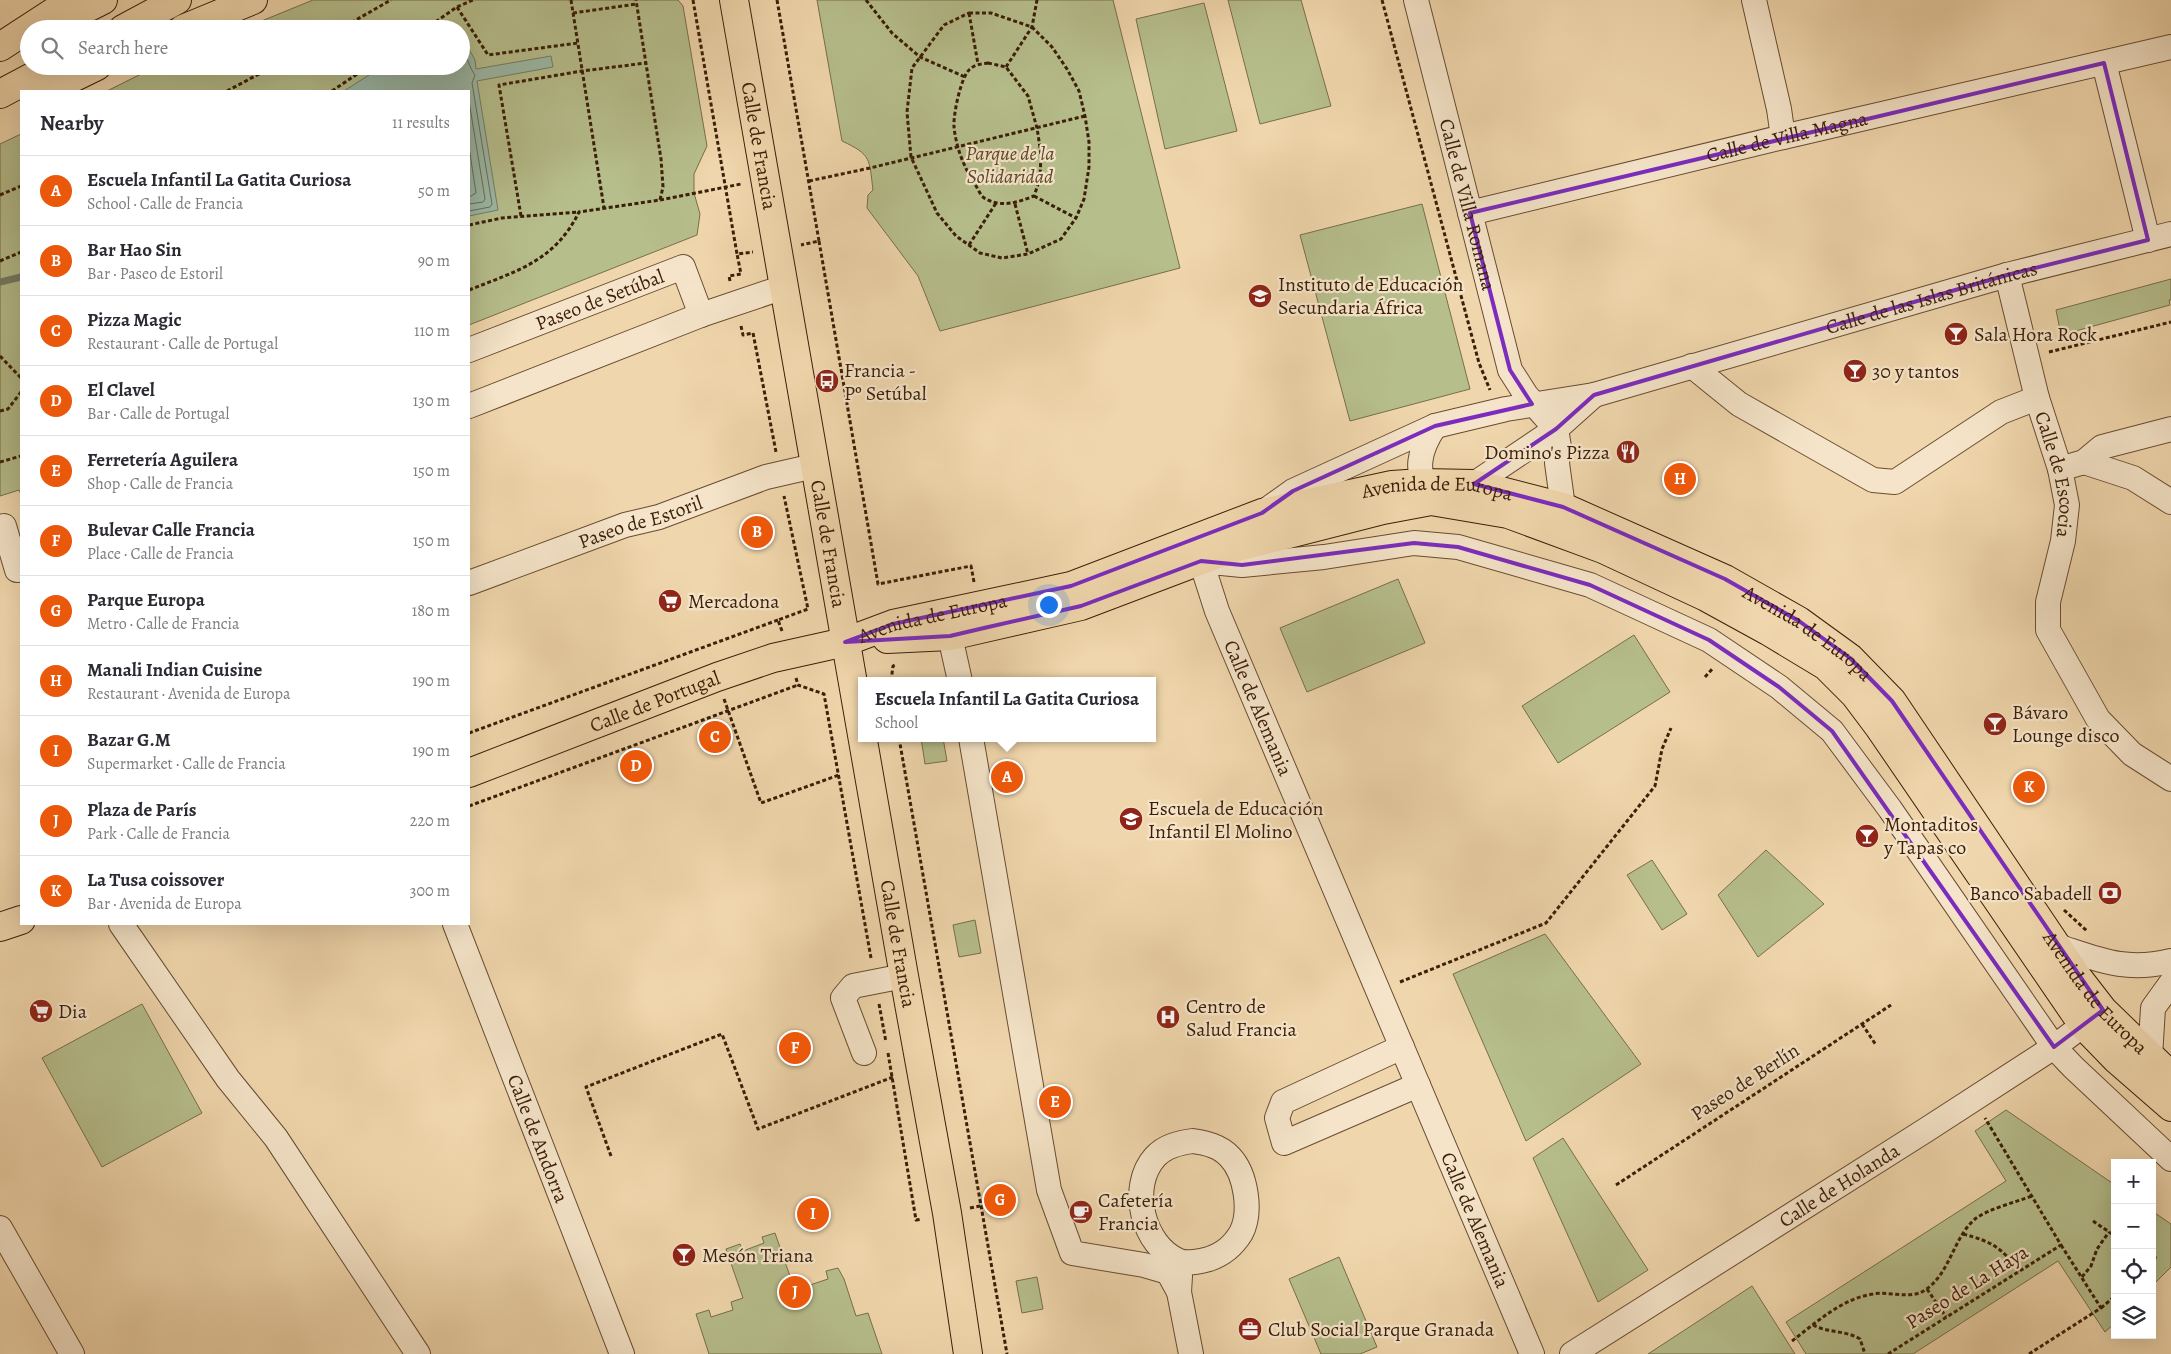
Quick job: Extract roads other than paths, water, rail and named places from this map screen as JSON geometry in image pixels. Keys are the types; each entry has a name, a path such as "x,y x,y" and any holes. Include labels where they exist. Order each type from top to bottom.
{"main road":[{"path":"41,20 72,0"},
{"path":"64,20 103,0"},
{"path":"140,20 177,0"},
{"path":"205,20 253,0"},
{"name":"Calle de Francia","path":"734,0 858,716"},
{"path":"0,47 20,34"},
{"path":"0,53 20,43"},
{"path":"0,94 36,75"},
{"path":"48,90 79,75"},
{"path":"0,114 20,104"},
{"name":"Avenida de Europa","path":"845,642 950,636 1081,606 1253,544 1383,510 1426,492 1474,484 1563,507 1725,579 1799,621 1850,658 1892,702 2016,884 2057,946 2117,1060 2171,1107"},
{"name":"Avenida de Europa","path":"845,642 893,624 1071,586 1262,513 1392,485 1508,514 1603,549 1706,597 1826,666 1855,695 1880,727 2093,1017 2150,1057 2171,1076"},
{"name":"Calle de Portugal","path":"470,773 717,677 790,654 845,642"},
{"name":"Calle de Francia","path":"863,742 947,1213 968,1354"},
{"path":"0,927 20,920"}],"street":[{"name":"Calle de Villa Romana","path":"1416,0 1510,370 1526,396 1534,404"},
{"path":"1754,0 1779,109 1783,137"},
{"name":"Calle de Villa Magna","path":"1470,213 1783,137 2171,47"},
{"path":"2104,63 2148,240"},
{"name":"Calle de las Islas Británicas","path":"1262,513 1293,492 1435,426 1506,409 1594,396 2007,275 2171,234"},
{"name":"Paseo de Setúbal","path":"470,350 683,267 701,315"},
{"name":"Calle de Escocia","path":"2007,275 2026,357 2060,469 2067,505 2063,540 2048,602 2048,630 2098,720 2132,754 2171,779"},
{"path":"470,406 701,315 784,287"},
{"path":"1692,366 1739,404 1873,480 1895,482 2002,412 2037,398"},
{"name":"Calle de las Islas Británicas","path":"1474,484 1556,429 1594,396"},
{"path":"1534,404 1556,429 1563,507"},
{"path":"1426,492 1421,455 1426,439 1435,426"},
{"path":"2060,469 2084,462 2102,447 2171,429"},
{"path":"2084,462 2133,478 2171,502"},
{"name":"Paseo de Estoril","path":"470,583 625,525 659,517 766,476 814,466"},
{"path":"0,527 4,526 13,572"},
{"name":"Avenida de Europa","path":"1202,561 1242,565 1324,557 1414,543 1458,547 1590,584 1709,640 1780,687 1832,731 1890,809 2054,1046 2073,1067 2171,1159"},
{"name":"Calle de Alemania","path":"1202,561 1217,611 1532,1354"},
{"path":"950,636 959,677"},
{"path":"972,742 1049,1190 1072,1253 1144,1265 1168,1272 1179,1292"},
{"path":"122,925 228,1079 276,1138 418,1354"},
{"name":"Calle de Andorra","path":"455,925 622,1354"},
{"path":"2057,946 2097,961 2118,965 2153,965 2171,961"},
{"path":"864,1053 843,998 853,986 904,976"},
{"path":"2150,1057 2153,1008 2171,983"},
{"name":"Calle de Holanda","path":"1572,1354 1926,1130 1972,1098 2054,1046 2093,1017"},
{"path":"1402,1047 1283,1102 1277,1118 1284,1143 1418,1085"},
{"path":"1193,1141 1213,1145 1230,1157 1241,1174 1247,1209 1244,1227 1235,1243 1220,1255 1203,1261 1181,1262 1162,1250 1148,1233 1141,1195 1144,1174 1155,1157 1172,1145 1193,1141"},
{"path":"3,1241 72,1354"},
{"path":"1181,1262 1179,1292 1191,1354"}],"water":[{"path":"470,51 475,60 476,69 551,56 553,67 477,81 498,210 470,216 470,90 346,90 369,75 470,75"}],"waterway":[{"path":"0,282 20,277"}],"place":[{"name":"Instituto de Educación Secundaria África","path":"1260,296"},
{"name":"Sala Hora Rock","path":"1956,334"},
{"name":"30 y tantos","path":"1855,371"},
{"name":"Francia - Pº Setúbal","path":"827,381"},
{"name":"Domino's Pizza","path":"1628,452"},
{"name":"Manali Indian Cuisine","path":"1680,479"},
{"name":"Bar Hao Sin","path":"757,532"},
{"name":"Mercadona","path":"670,601"},
{"name":"Bávaro Lounge disco","path":"1995,724"},
{"name":"Pizza Magic","path":"715,737"},
{"name":"El Clavel","path":"636,766"},
{"name":"Escuela Infantil La Gatita Curiosa","path":"1007,777"},
{"name":"La Tusa coissover","path":"2029,787"},
{"name":"Escuela de Educación Infantil El Molino","path":"1131,819"},
{"name":"Montaditos y Tapas co","path":"1867,836"},
{"name":"Banco Sabadell","path":"2110,893"},
{"name":"Dia","path":"41,1011"},
{"name":"Centro de Salud Francia","path":"1168,1017"},
{"name":"Bulevar Calle Francia","path":"795,1048"},
{"name":"Ferretería Aguilera","path":"1055,1102"},
{"name":"Parque Europa","path":"1000,1200"},
{"name":"Cafetería Francia","path":"1081,1212"},
{"name":"Bazar G.M","path":"813,1214"},
{"name":"Mesón Triana","path":"684,1255"},
{"name":"Plaza de París","path":"795,1292"},
{"name":"Club Social Parque Granada","path":"1250,1329"}],"park label":[{"name":"Parque de la Solidaridad","path":"1010,164"}]}
